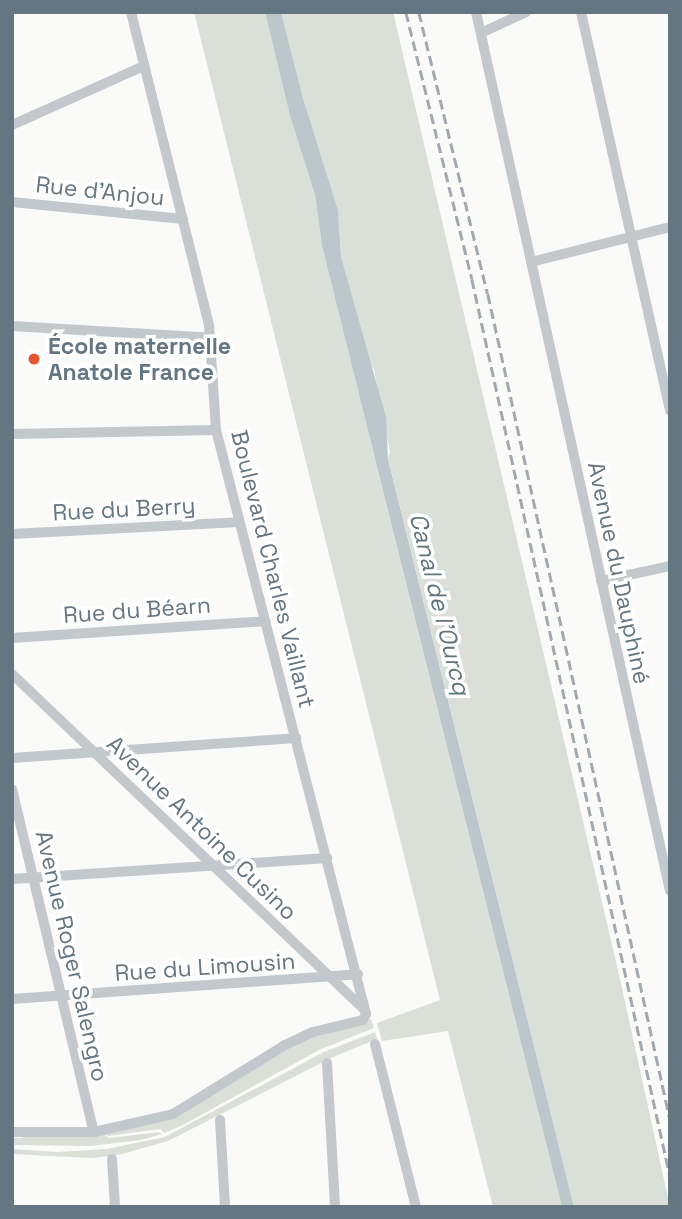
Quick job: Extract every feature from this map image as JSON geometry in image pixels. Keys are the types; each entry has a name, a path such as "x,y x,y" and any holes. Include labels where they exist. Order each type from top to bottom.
{"street":[{"name":"Boulevard Charles Vaillant","path":"131,12 212,338 216,430 358,974 365,1010"},
{"name":"Avenue du Dauphiné","path":"477,12 670,891"},
{"path":"481,33 526,12"},
{"path":"581,12 670,411"},
{"path":"12,125 144,66"},
{"name":"Rue d'Anjou","path":"12,202 183,219"},
{"path":"531,262 670,227"},
{"path":"12,326 212,338"},
{"path":"12,434 216,430"},
{"name":"Rue du Berry","path":"12,534 239,522"},
{"path":"601,581 670,566"},
{"name":"Rue du Béarn","path":"12,638 265,621"},
{"name":"Avenue Antoine Cusino","path":"12,674 365,1010"},
{"path":"12,758 296,738"},
{"name":"Avenue Roger Salengro","path":"12,789 94,1132"},
{"path":"12,879 327,858"},
{"name":"Rue du Limousin","path":"12,999 358,974"},
{"path":"12,1132 94,1132 173,1114 285,1045 313,1032 363,1020 365,1010"},
{"path":"375,1044 416,1207"},
{"path":"327,1063 335,1207"},
{"path":"220,1120 225,1207"},
{"path":"112,1158 114,1207"}],"shaded area":[{"path":"194,12 265,12 290,116 315,195 322,246 562,1207 493,1207 448,1031 382,1041 377,1023 440,1000"},
{"path":"265,12 281,12 303,98 338,210 341,257 386,417 388,459 574,1207 562,1207 322,246 315,195 290,116"},
{"path":"281,12 393,12 620,979 670,1207 574,1207 388,458 390,452 374,369 368,360 341,257 338,210 303,98"},
{"path":"371,1019 374,1028 321,1049 181,1126 164,1133 160,1129 108,1136 105,1133 177,1117 289,1048 314,1036"},
{"path":"375,1032 377,1039 333,1057 168,1141 118,1155 92,1158 12,1154 12,1149 57,1152 107,1149 165,1137 324,1052"},
{"path":"160,1132 162,1134 141,1140 90,1146 12,1145 12,1138 23,1138 23,1135 102,1133 109,1138"}],"railway":[{"path":"406,12 472,279 670,1176"},
{"path":"419,12 488,294 670,1119"}],"place":[{"name":"École maternelle Anatole France","path":"34,359"}],"water label":[{"name":"Canal de l'Ourcq","path":"440,604"}]}
